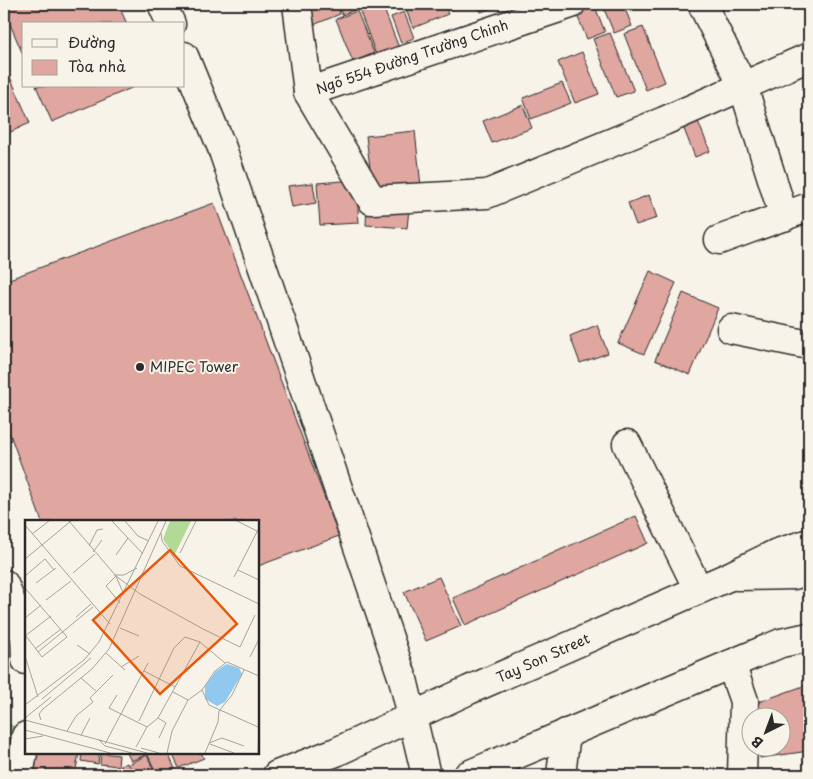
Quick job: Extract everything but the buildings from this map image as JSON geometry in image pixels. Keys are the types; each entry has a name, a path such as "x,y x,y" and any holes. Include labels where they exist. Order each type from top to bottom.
{"main road":[{"path":"162,4 170,22"},
{"name":"Ngõ 554 Đường Trường Chinh","path":"298,4 308,92 571,4"},
{"path":"702,4 743,86 784,217"},
{"path":"185,58 225,157 403,679 426,775"},
{"path":"308,92 372,200 487,194 664,121 809,58"},
{"path":"719,240 809,207"},
{"path":"731,329 809,345"},
{"path":"627,444 698,589"},
{"name":"Tay Son Street","path":"277,775 336,752 412,716 728,577 777,553 809,543"},
{"path":"728,577 794,575 809,570"},
{"path":"4,584 25,637"},
{"path":"781,643 809,623"},
{"path":"468,775 497,769 566,733 781,643 809,637"},
{"path":"731,664 744,701 742,775"},
{"path":"561,775 566,733"},
{"path":"19,775 25,742"}],"green space":[{"path":"10,725 25,733 20,775 4,775 4,728"}],"place":[{"name":"MIPEC Tower","path":"140,367"}]}
